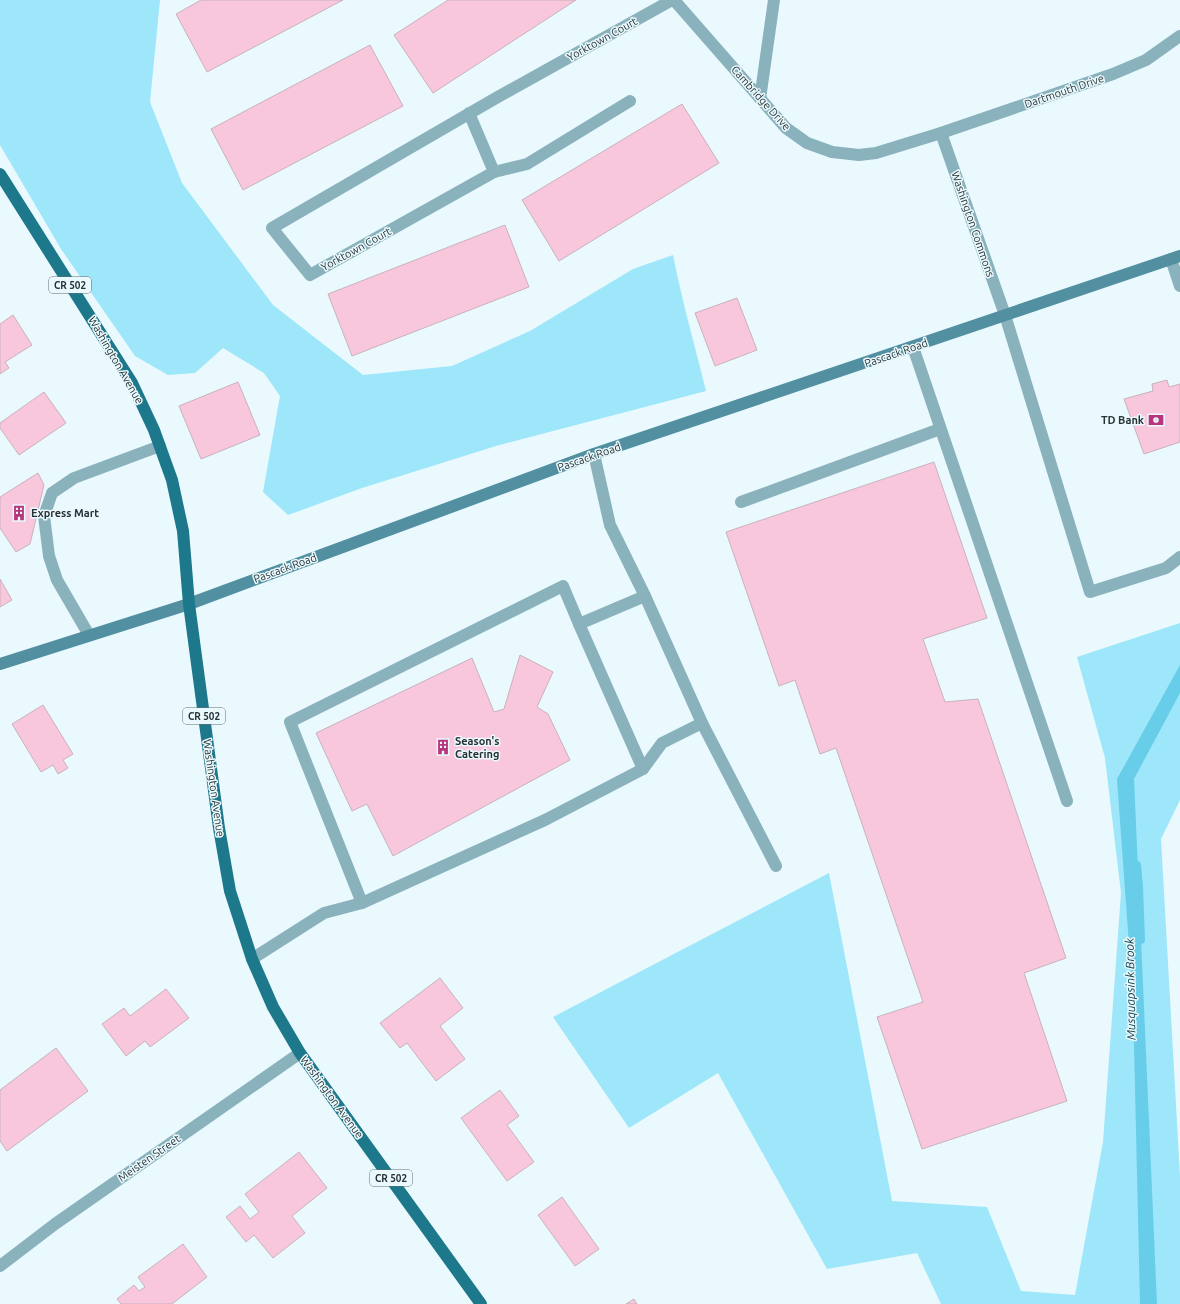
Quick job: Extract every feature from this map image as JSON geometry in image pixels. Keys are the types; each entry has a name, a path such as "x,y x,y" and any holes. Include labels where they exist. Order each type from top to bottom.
{"main road":[{"name":"Washington Avenue","path":"0,174 132,383 154,430 172,480 184,531 189,604 218,820 230,891 252,959 272,1007 300,1053 481,1304"}],"street":[{"name":"Cambridge Drive","path":"673,0 786,128 807,143 832,152 859,155 876,153 942,133"},
{"name":"Yorktown Court","path":"494,172 310,275 272,228 470,113 673,0"},
{"path":"760,99 774,0"},
{"name":"Dartmouth Drive","path":"942,133 1113,74 1146,60 1180,36"},
{"path":"470,113 494,172 527,164 630,101"},
{"name":"Washington Commons","path":"942,133 1005,315 1090,592 1166,568 1180,557"},
{"path":"1175,258 1180,286"},
{"name":"Pascack Road","path":"0,664 189,604 594,454 913,348 1005,315 1175,258"},
{"path":"913,348 1067,801"},
{"path":"741,502 940,429"},
{"path":"90,635 57,580 49,556 44,516 52,493 74,478 160,446"},
{"path":"594,454 610,525 645,596 702,723 776,866"},
{"path":"362,902 290,722 563,586 643,769"},
{"path":"579,624 645,596"},
{"path":"252,959 324,913 362,902 545,820 643,769 662,743 702,723"},
{"name":"Meisten Street","path":"0,1266 56,1224 300,1053"}],"shaded area":[{"path":"0,0 160,0 150,102 182,183 273,305 363,375 452,366 530,331 633,269 673,255 684,306 706,391 496,446 362,488 288,515 263,492 280,396 264,373 223,348 195,373 168,375 135,356 61,249 0,145"},
{"path":"1180,623 1180,800 1161,839 1180,1176 1180,1304 941,1304 917,1253 827,1269 718,1073 629,1128 553,1017 829,873 892,1201 987,1207 1021,1291 1075,1295 1103,1142 1121,893 1105,758 1077,657"},
{"path":"1180,665 1180,693 1134,779 1157,1304 1140,1304 1133,1001 1117,779"}],"building":[{"path":"201,0 343,0 207,72 176,14"},
{"path":"448,0 576,0 433,93 394,35"},
{"path":"370,45 403,106 243,190 211,129"},
{"path":"682,104 719,163 559,261 522,200"},
{"path":"505,225 529,287 352,356 328,294"},
{"path":"737,298 757,350 715,366 695,313"},
{"path":"13,315 32,345 5,362 9,368 0,374 0,324"},
{"name":"TD Bank","path":"1167,380 1169,387 1180,384 1180,442 1144,454 1124,399 1153,391 1152,384"},
{"path":"238,382 260,435 201,459 179,406"},
{"path":"44,392 66,423 19,455 0,428 0,423"},
{"path":"934,462 987,618 923,639 945,702 978,699 1066,958 1024,973 1067,1101 922,1149 877,1017 923,1002 836,748 820,754 795,680 779,686 726,532"},
{"name":"Express Mart","path":"38,473 44,485 30,544 16,552 0,528 0,497"},
{"path":"0,579 12,600 0,607"},
{"name":"Season's Catering","path":"520,655 553,672 537,707 548,714 570,760 393,856 367,804 352,811 316,733 472,658 494,712 504,709"},
{"path":"43,705 73,754 63,760 68,768 58,774 53,765 41,772 12,724"},
{"path":"440,978 463,1008 440,1026 465,1059 436,1081 407,1043 400,1048 380,1023"},
{"path":"166,989 189,1018 150,1047 145,1041 126,1056 102,1024 124,1008 130,1016"},
{"path":"56,1048 88,1091 7,1151 0,1141 0,1090"},
{"path":"500,1090 519,1116 507,1125 534,1162 507,1181 461,1118"},
{"path":"299,1152 327,1188 292,1216 305,1233 273,1258 254,1235 246,1242 226,1217 240,1206 250,1219 259,1212 245,1194"},
{"path":"562,1197 599,1249 575,1266 538,1215"},
{"path":"183,1244 207,1277 172,1304 121,1304 117,1299 134,1285 139,1291 145,1287 138,1277"},
{"path":"634,1299 637,1304 626,1304"}],"waterway":[{"name":"Musquapsink Brook","path":"1137,865 1141,940"}],"place":[{"name":"TD Bank","path":"1156,420"},
{"name":"Express Mart","path":"19,513"},
{"name":"Season's Catering","path":"443,747"}]}
